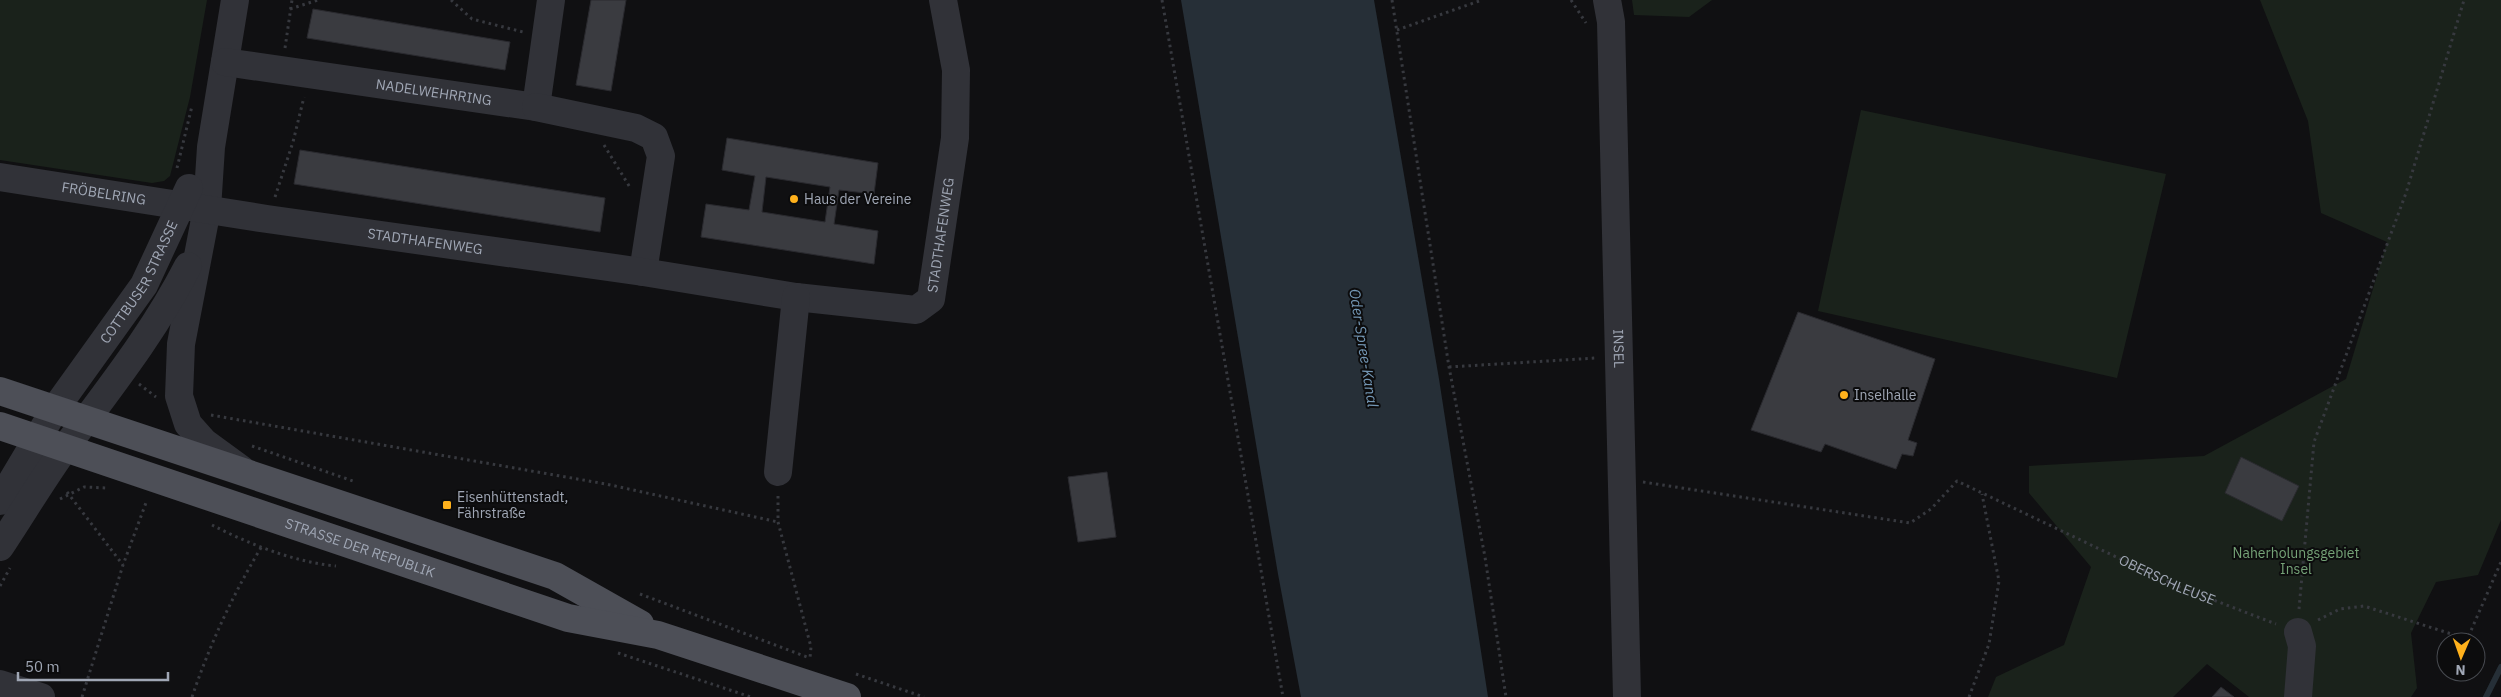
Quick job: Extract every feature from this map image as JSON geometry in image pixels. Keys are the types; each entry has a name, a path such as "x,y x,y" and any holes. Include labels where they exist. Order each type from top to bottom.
{"main road":[{"name":"STRASSE DER REPUBLIK","path":"0,391 88,420 244,457 347,508 554,576 658,635"},
{"name":"STRASSE DER REPUBLIK","path":"0,426 568,618 658,635 847,684"}],"street":[{"name":"COTTBUSER STRASSE","path":"235,0 226,62 210,147 207,209 181,344 179,396 188,424 204,442 244,457"},
{"path":"551,0 536,107 636,128 654,137 661,156 644,272"},
{"name":"STADTHAFENWEG","path":"207,209 644,272 796,297 916,310 931,299 955,138 956,70 943,0"},
{"name":"INSEL","path":"1607,0 1611,22 1627,697"},
{"name":"NADELWEHRRING","path":"226,62 536,107"},
{"name":"COTTBUSER STRASSE","path":"55,409 144,285 180,204 210,147"},
{"name":"FRÖBELRING","path":"0,177 207,209"},
{"name":"COTTBUSER STRASSE","path":"88,420 174,292 200,240"},
{"path":"778,472 796,297"},
{"path":"0,501 55,409"},
{"path":"0,547 65,448 88,420"},
{"path":"2298,697 2302,646 2306,630"},
{"path":"0,684 41,697"}],"path":[{"path":"282,71 292,0"},
{"path":"290,9 318,0"},
{"path":"451,0 472,19 545,38"},
{"path":"1162,0 1283,697"},
{"path":"1392,0 1449,367 1484,557 1506,697"},
{"path":"1397,30 1482,0"},
{"path":"2306,630 2302,559 2314,442 2406,193 2464,0"},
{"path":"267,219 293,142 309,75"},
{"path":"588,118 651,221"},
{"path":"1449,367 1619,356"},
{"path":"221,416 606,484 778,522"},
{"path":"244,457 358,483"},
{"path":"778,472 778,522 811,647 810,658"},
{"name":"OBERSCHLEUSE","path":"1622,479 1910,523 1931,509 1957,480 2177,586 2306,630"},
{"path":"68,493 123,565"},
{"path":"1969,697 1989,644 1999,581 1982,493"},
{"path":"82,697 123,565 148,496"},
{"path":"192,697 208,650 262,546"},
{"path":"2470,632 2501,562"},
{"path":"635,592 820,661"},
{"path":"2306,630 2317,620 2340,609 2364,606 2442,632"},
{"path":"847,684 924,697"}],"green space":[{"path":"0,0 207,0 190,97 170,176 164,181 152,183 0,160"},
{"path":"1632,0 1712,0 1689,17 1634,15"},
{"name":"Naherholungsgebiet Insel","path":"2260,0 2501,0 2501,520 2478,575 2436,582 2411,633 2417,688 2411,697 2249,697 2207,664 2173,697 1988,697 1996,677 2064,645 2091,567 2029,493 2029,466 2204,456 2346,379 2387,242 2321,213 2308,121"},
{"path":"1861,110 2166,174 2117,378 1818,311"}],"water":[{"name":"Oder-Spree-Kanal","path":"1181,0 1374,0 1439,379 1488,697 1301,697 1278,574"}],"building":[{"path":"591,0 626,0 611,91 576,85"},
{"path":"313,9 510,42 505,70 307,38"},
{"path":"727,138 878,163 874,194 839,190 834,224 878,231 874,264 701,237 706,204 749,210 755,176 722,170","holes":["766,177 830,187 825,222 762,212"]},
{"path":"300,150 605,198 600,232 294,184"},
{"name":"Inselhalle","path":"1798,312 1935,359 1908,440 1917,443 1913,456 1902,454 1896,469 1825,444 1821,452 1751,430"},
{"path":"2241,457 2299,486 2282,521 2225,493"},
{"path":"1107,472 1116,537 1078,542 1068,477"},
{"path":"2221,687 2234,697 2212,697"}],"waterway":[{"path":"2486,697 2501,667"}],"place":[{"name":"Haus der Vereine","path":"794,199"},
{"name":"Inselhalle","path":"1844,395"},
{"name":"Eisenhüttenstadt, Fährstraße","path":"447,505"}]}
